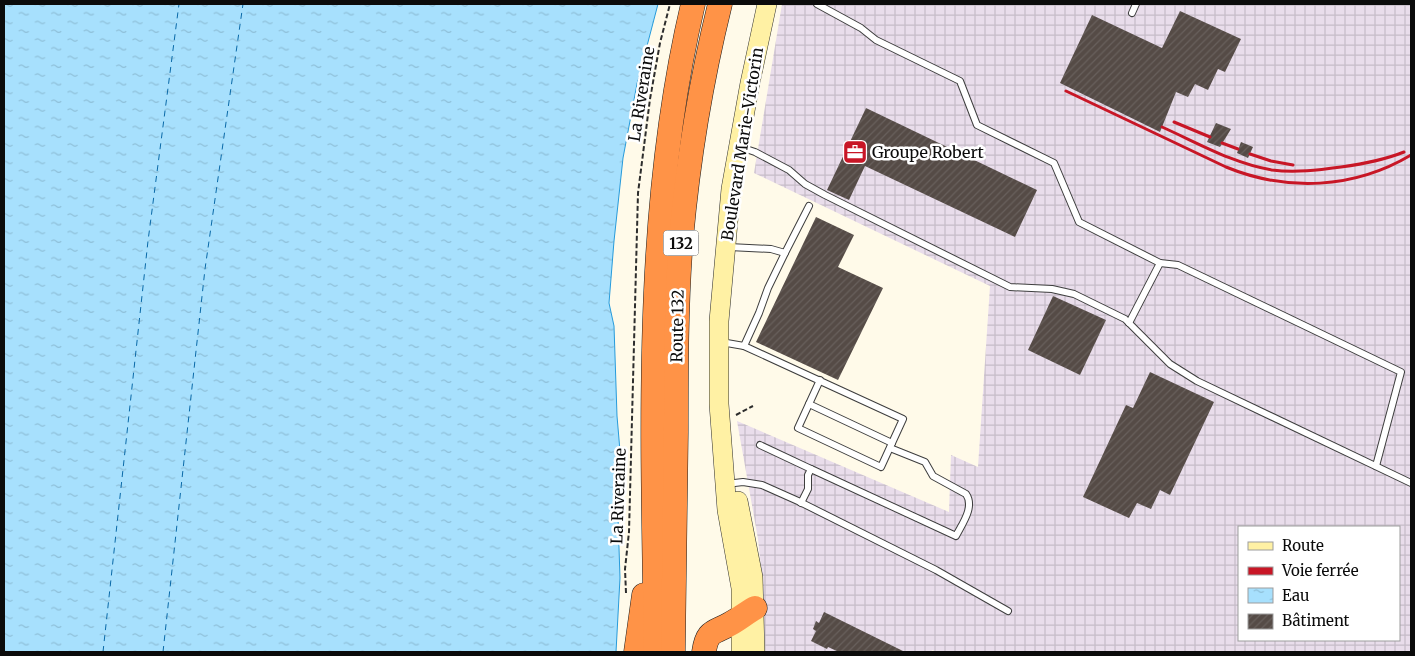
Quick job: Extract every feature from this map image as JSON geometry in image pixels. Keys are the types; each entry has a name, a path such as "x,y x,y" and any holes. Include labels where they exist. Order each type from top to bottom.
{"highway":[{"name":"Route 132","path":"656,652 654,401 659,218 674,101 692,4"},
{"name":"Route 132","path":"673,652 677,302 681,238 688,169 697,114 720,4"},
{"path":"676,486 682,652"},
{"path":"636,652 654,524"},
{"path":"704,652 707,640 712,633 718,628 743,618"}],"street":[{"name":"Boulevard Marie-Victorin","path":"755,652 743,618 740,580 727,510 730,483 719,404 719,342 725,247 738,146 767,4"}],"lane":[{"path":"817,4 861,28 876,40 960,81 977,125 1054,163 1079,222 1160,263 1178,265 1400,372 1376,466"},
{"path":"1132,13 1136,4"},
{"path":"738,146 755,152 789,170 805,184 825,195 1010,287 1052,289 1074,294 1125,320 1170,364 1197,381 1411,483"},
{"path":"744,346 768,288 809,206"},
{"path":"725,247 771,249 786,252"},
{"path":"1129,323 1160,263"},
{"path":"719,342 744,346 820,380 903,419 881,468 798,428 820,380"},
{"path":"760,445 956,536 969,508 969,498 966,494 933,476 925,462 809,404"},
{"path":"801,502 808,489 811,469"},
{"path":"730,483 762,486 801,502 936,570 1008,611"}],"path":[{"name":"La Riveraine","path":"626,597 625,569 628,532 637,219 646,125 657,61 670,4"},
{"path":"736,415 753,406"}],"shaded area":[{"path":"782,4 1411,4 1411,652 937,652 932,650 931,652 765,652 763,586 758,539 737,421 949,512 951,455 978,467 990,286 754,173"}],"water":[{"path":"4,4 658,4 637,84 623,158 609,303 614,326 620,451 617,487 620,578 616,652 4,652"}],"building":[{"path":"1180,11 1241,39 1225,72 1218,69 1208,90 1195,84 1188,97 1176,92 1160,132 1060,83 1092,15 1162,48"},
{"path":"866,108 1037,190 1015,237 865,166 849,200 827,190"},
{"path":"1216,123 1231,129 1220,147 1207,142"},
{"path":"1241,142 1253,147 1248,158 1237,153"},
{"path":"816,217 854,235 838,267 883,288 838,380 756,342"},
{"path":"1053,296 1106,320 1080,375 1028,350"},
{"path":"1150,372 1214,402 1170,495 1160,490 1151,509 1137,503 1129,518 1083,497 1126,405 1133,408"},
{"path":"824,612 905,652 839,652 828,647 827,649 811,641 816,631 813,629 816,621 819,623"}],"ferry route":[{"path":"103,652 148,241 179,4"},
{"path":"163,652 205,269 243,4"}],"railway":[{"path":"1066,91 1226,167 1249,175 1273,180 1296,183 1344,180 1367,175 1411,155"},
{"path":"1174,122 1210,137"},
{"path":"1162,127 1230,158 1258,167 1281,171 1341,167 1373,161 1404,152"},
{"path":"1222,143 1238,149"},
{"path":"1250,154 1271,161 1293,165"}],"place":[{"name":"Groupe Robert","path":"855,152"}]}
